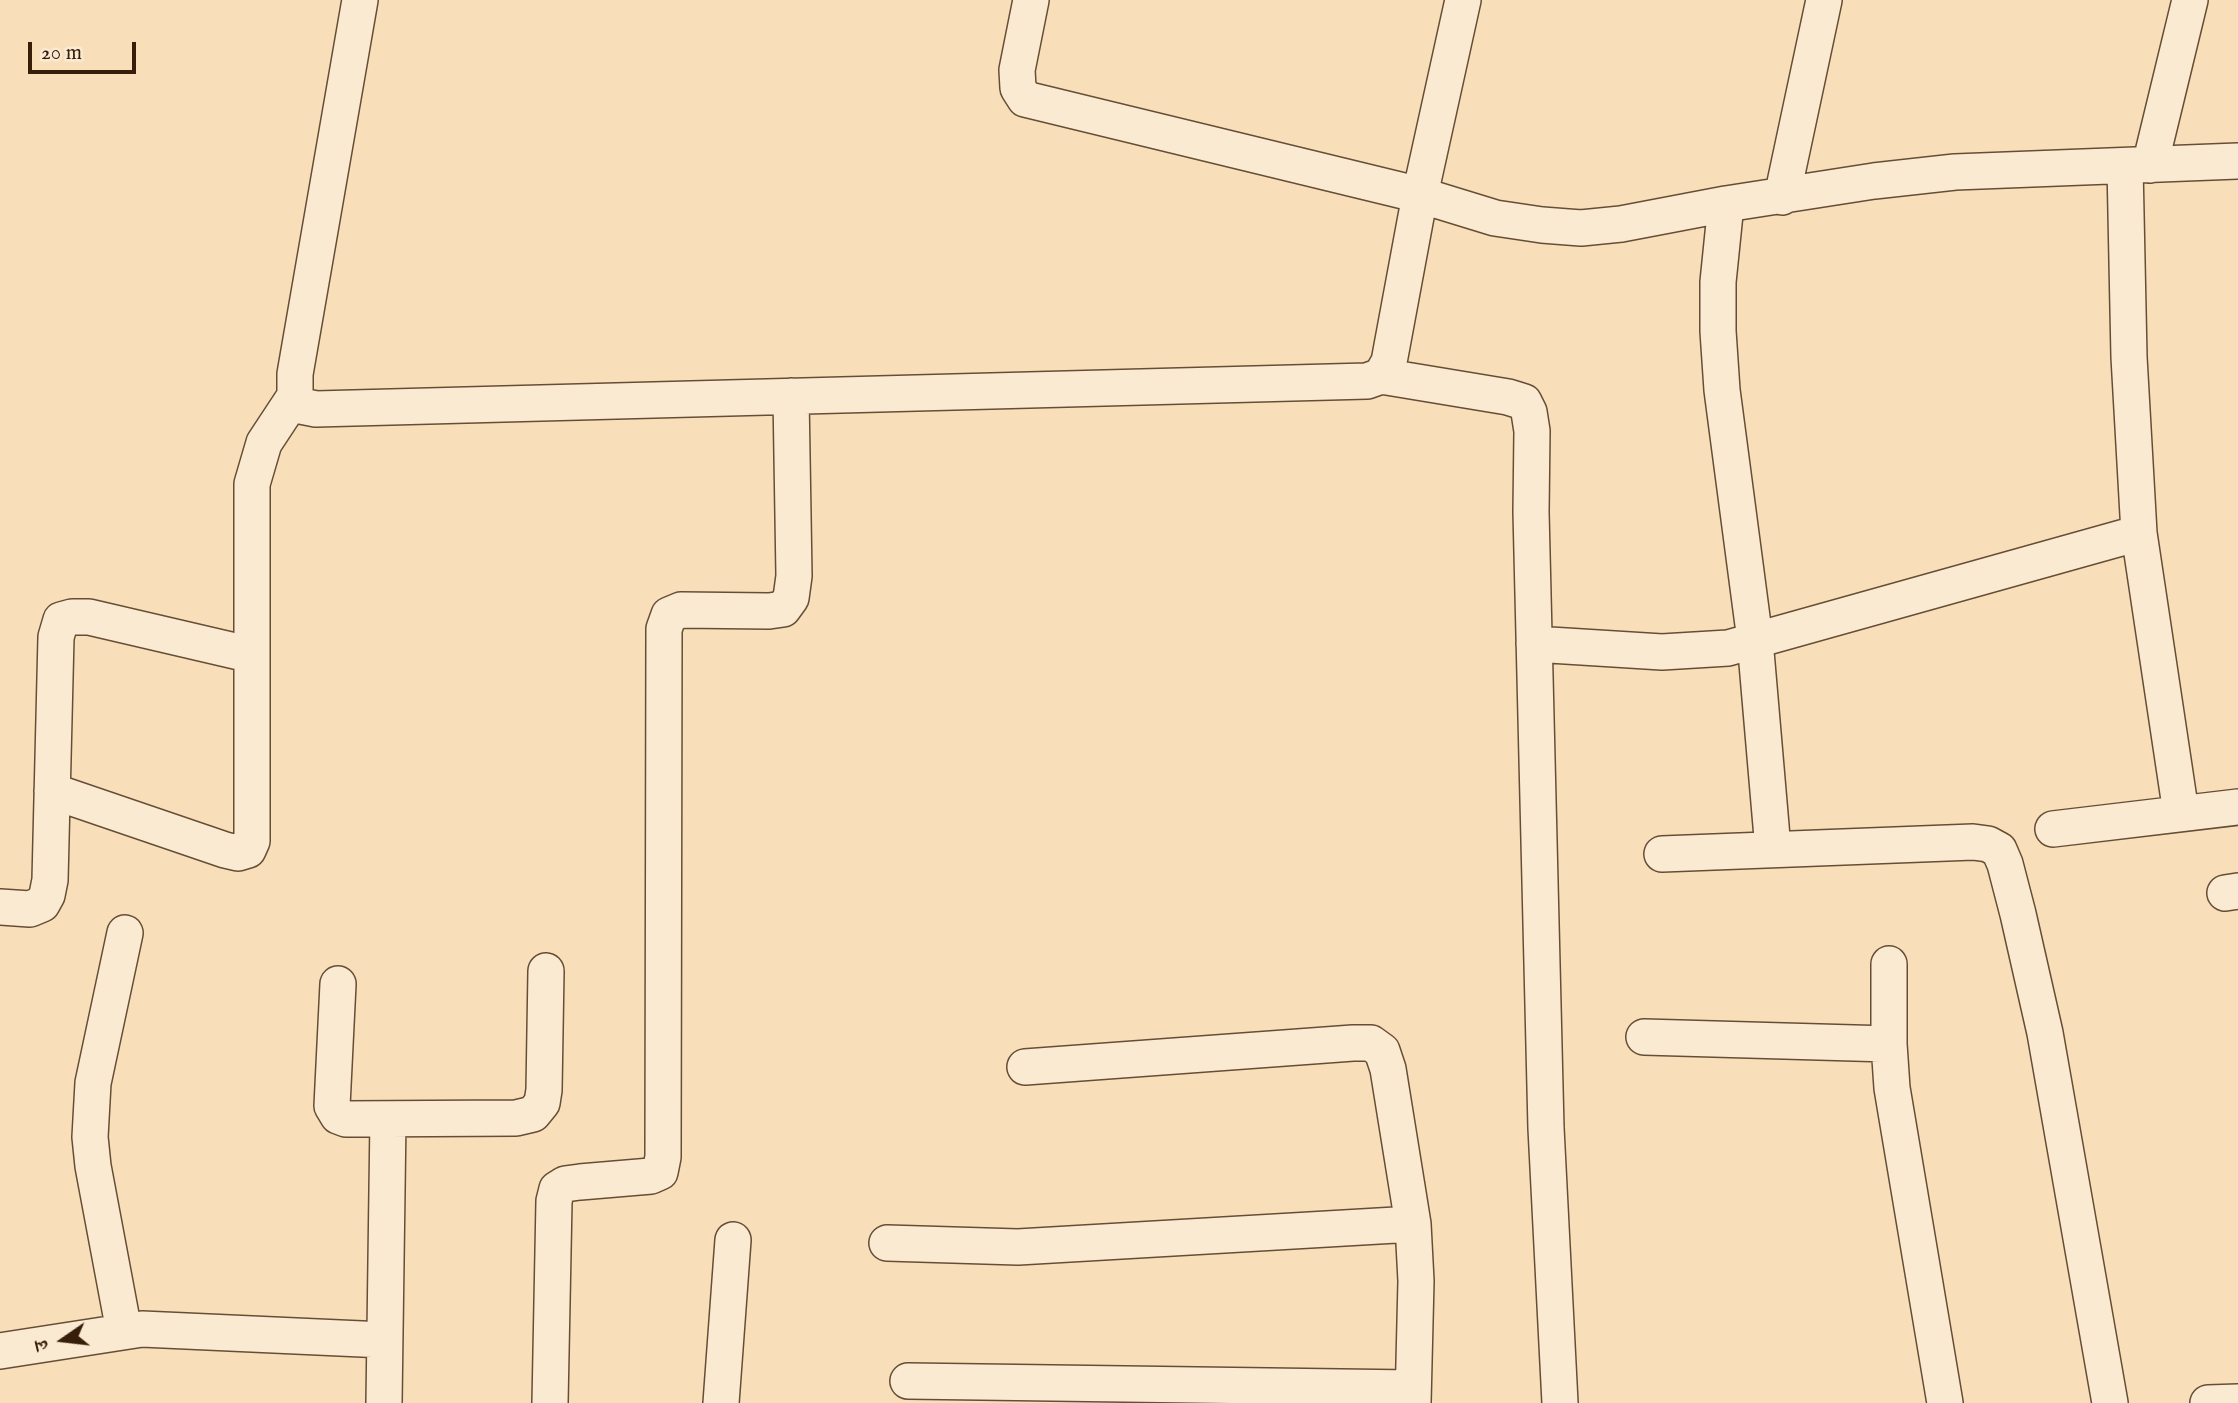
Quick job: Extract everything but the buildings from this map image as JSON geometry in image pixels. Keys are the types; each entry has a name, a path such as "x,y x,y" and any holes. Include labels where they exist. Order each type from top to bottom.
{"street":[{"path":"360,0 295,374 295,396 301,406 316,409 1367,381 1381,376 1524,402 1529,412 1532,431 1531,512 1546,1128 1560,1403"},
{"path":"1031,0 1017,70 1018,88 1025,99 1420,195 1496,218 1542,225 1581,228 1621,224 1726,204 1874,181 1955,173 2238,162"},
{"path":"1381,376 1393,344 1420,195 1463,0"},
{"path":"1782,197 1824,0"},
{"path":"2181,814 2139,534 2129,357 2138,165 2190,0"},
{"path":"1726,204 1718,282 1721,390 1755,640 1773,849"},
{"path":"52,791 225,850 238,853 248,850 252,841 251,484 264,443 295,396"},
{"path":"550,1403 554,1201 557,1189 565,1184 651,1176 660,1172 663,1157 664,629 669,615 681,610 769,611 783,609 791,598 794,576 791,396"},
{"path":"1534,644 1662,652 1728,648 2139,534"},
{"path":"0,907 30,909 42,904 47,895 50,880 56,637 61,620 89,617 252,655"},
{"path":"2053,829 2238,807"},
{"path":"1662,854 1973,842 1988,844 1999,850 2018,914 2045,1033 2109,1403"},
{"path":"124,1331 93,1166 90,1136 93,1083 125,933"},
{"path":"1889,964 1892,1088 1945,1403"},
{"path":"338,984 332,1106 338,1116 346,1119 516,1118 533,1114 542,1103 546,971"},
{"path":"1644,1037 1889,1044"},
{"path":"908,1381 1413,1395 1416,1281 1413,1224 1388,1069 1382,1051 1371,1043 1340,1044 1025,1067"},
{"path":"384,1403 388,1119"},
{"path":"887,1243 1018,1247 1413,1224"},
{"path":"721,1403 733,1240"},
{"path":"0,1352 142,1329 384,1340"},
{"path":"2208,1403 2238,1402"}]}
